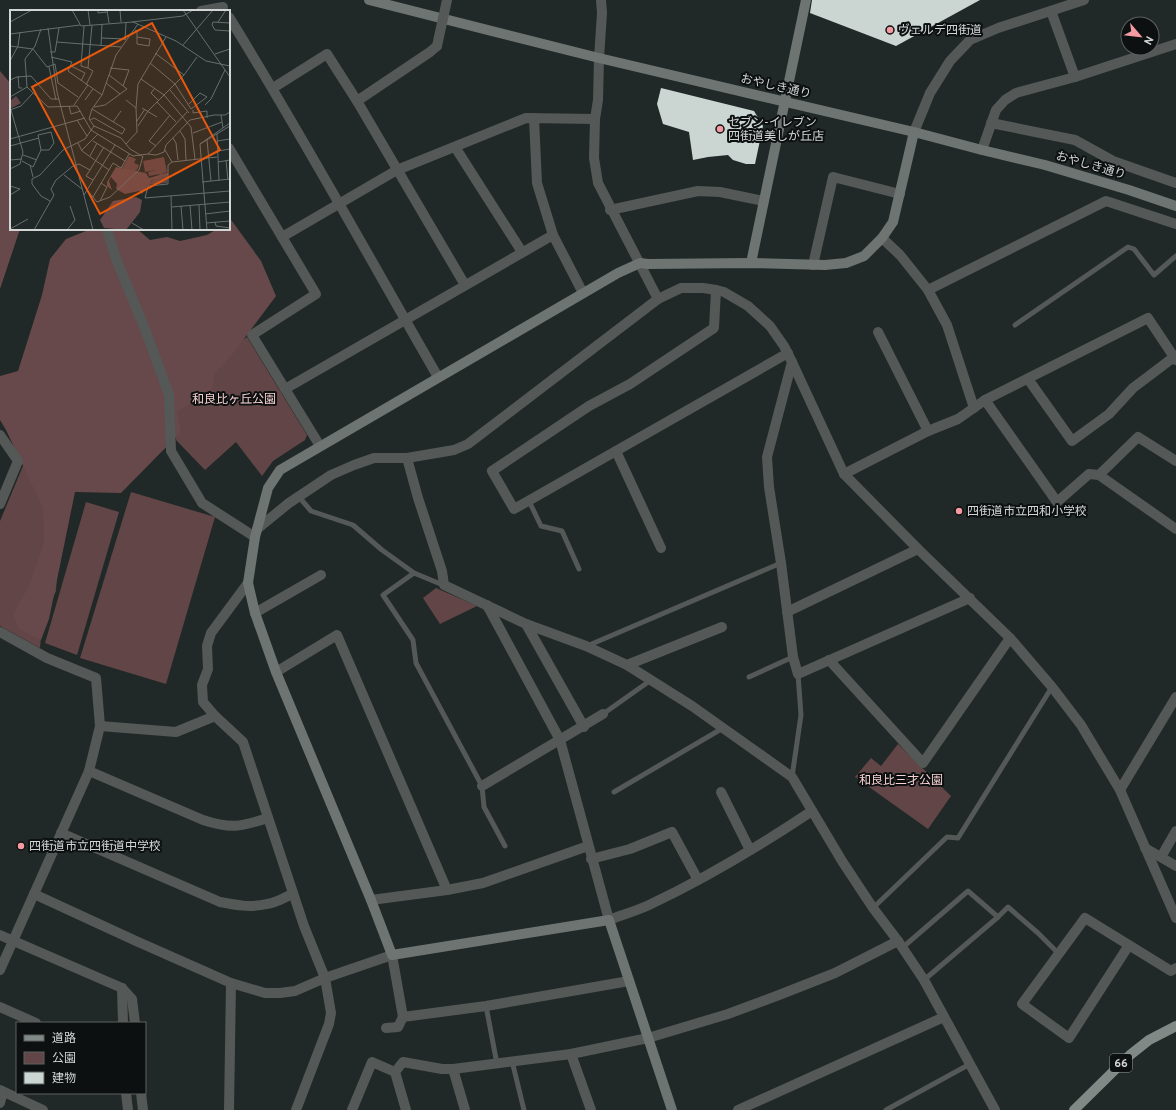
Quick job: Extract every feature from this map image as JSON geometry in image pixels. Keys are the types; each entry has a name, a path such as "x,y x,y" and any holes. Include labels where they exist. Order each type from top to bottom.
{"main road":[{"name":"66","path":"1074,1110 1130,1055 1150,1040 1176,1026"}],"street":[{"name":"おやしき通り","path":"369,0 599,58 914,132 1045,165 1176,206"},
{"path":"357,101 437,46 447,0"},
{"path":"601,0 602,13 594,158 598,184 610,210 640,263 658,299"},
{"path":"751,263 806,0"},
{"path":"386,1028 398,1027 403,1017 392,955 371,900 276,672 255,613 248,583 256,533 268,488 275,476 280,470 438,377 618,273 640,263 825,265 846,263 864,256 882,238 893,222 914,132 930,93 950,61 970,40 998,28 1084,0"},
{"path":"205,10 222,6"},
{"path":"1051,11 1075,77"},
{"path":"230,19 273,88 340,203 438,377"},
{"path":"982,150 996,110 1005,100 1016,93 1075,77 1176,44"},
{"path":"273,88 327,54 357,101 465,286"},
{"path":"282,236 397,170 526,118 595,119"},
{"path":"534,118 537,183 553,235 583,293"},
{"path":"991,123 1075,140 1113,161 1176,183"},
{"path":"455,147 522,252"},
{"path":"230,150 316,294 252,335 320,446"},
{"path":"813,265 833,177 900,194"},
{"path":"610,210 698,191 720,192 764,201"},
{"path":"928,290 1106,201 1176,224"},
{"path":"108,230 116,259 145,329 169,394 171,451 202,502 256,533"},
{"path":"285,389 553,235"},
{"path":"882,238 900,255 928,290 947,325 974,408"},
{"path":"256,533 299,497 331,475 354,465 374,458 407,458 454,450 468,444 658,299 681,288 703,288 724,292 748,306 770,326 790,358 844,474 918,549 1010,638 1082,725 1120,790 1176,918"},
{"path":"716,290 714,328 630,384 589,406 492,471 514,509 616,451 790,358"},
{"path":"844,474 928,431 958,419 985,400 1148,318 1175,359 1133,388 1109,414 1072,441 1028,379"},
{"path":"878,332 928,431"},
{"path":"790,358 767,457 769,487 781,563 793,657 798,674 970,598"},
{"path":"985,400 1057,502 1089,474 1100,475 1176,529"},
{"path":"0,435 18,460 0,504"},
{"path":"1100,475 1138,437 1176,462"},
{"path":"616,451 661,548"},
{"path":"407,458 418,498 442,571 444,585 526,624 586,646 627,665 692,706 792,777 873,908 900,944 924,980 995,1110"},
{"path":"787,612 918,549"},
{"path":"255,613 321,575"},
{"path":"248,583 211,633 207,646 208,669 202,685 203,702 214,716 243,742 304,926 325,978 331,1013 330,1024 296,1110"},
{"path":"487,605 560,740 591,859 609,920 672,1110"},
{"path":"526,624 584,727"},
{"path":"627,665 722,626"},
{"path":"0,632 47,658 96,678 100,726 89,771 0,970"},
{"path":"276,672 337,636 447,890"},
{"path":"829,660 923,763 1010,638"},
{"path":"1120,790 1176,697"},
{"path":"482,786 584,727 603,714"},
{"path":"100,726 176,732 214,716"},
{"path":"89,771 203,820 220,825 234,827 268,818"},
{"path":"722,792 750,850"},
{"path":"34,894 136,941 231,982 265,993 280,993 294,991 325,978 392,955 609,920 648,906 698,880 781,832 812,811"},
{"path":"1161,857 1176,831"},
{"path":"591,859 630,849 672,832 698,880"},
{"path":"61,833 220,902 253,906 268,904 294,894"},
{"path":"371,900 447,890 483,883 588,846"},
{"path":"1145,848 1176,866"},
{"path":"1129,945 1068,1038 1022,1004 1085,918 1172,971 1176,968"},
{"path":"0,935 122,988 132,999 135,1022"},
{"path":"395,1072 403,1062 442,1069 454,1069 571,1054 648,1038 728,1014 779,995 835,973 900,944"},
{"path":"403,1017 486,1006 629,981"},
{"path":"229,1110 231,982"},
{"path":"122,988 123,1022"},
{"path":"0,1007 34,1022"},
{"path":"738,1110 750,1107 944,1017"},
{"path":"571,1054 591,1110"},
{"path":"352,1110 372,1062 395,1072"},
{"path":"454,1069 464,1110"},
{"path":"395,1072 406,1110"},
{"path":"0,1103 2,1091 43,1110"},
{"path":"126,1094 128,1110"},
{"path":"141,1094 143,1110"}],"lane":[{"path":"1015,325 1128,247 1134,249 1154,275 1176,256"},
{"path":"299,497 311,511 353,525 382,550 414,573 444,585"},
{"path":"530,501 541,526 562,531 579,569"},
{"path":"586,646 781,563"},
{"path":"414,573 383,595 412,640 416,663 482,786 484,807 505,846"},
{"path":"749,677 793,657"},
{"path":"792,777 801,715 798,674"},
{"path":"603,714 652,680"},
{"path":"873,908 947,837 958,838 1052,687"},
{"path":"614,792 723,728"},
{"path":"900,944 968,892 998,917"},
{"path":"924,980 1008,907 1038,933 1059,954"},
{"path":"486,1006 497,1064"},
{"path":"512,1061 524,1110"},
{"path":"886,1110 970,1064"}],"green space":[{"name":"和良比ヶ丘公園","path":"247,337 307,435 305,440 273,461 262,476 236,442 205,470 176,440 177,386"},
{"path":"28,454 59,540 56,591 42,624 40,648 0,626 0,521"},
{"path":"131,492 215,517 166,684 80,658"},
{"path":"86,502 119,512 77,655 45,643"},
{"path":"436,588 477,606 440,624 423,598"},
{"name":"和良比三才公園","path":"898,744 951,796 928,829 855,777 871,758 881,766"}],"shaded area":[{"path":"0,71 10,83 10,230 20,230 0,289"},
{"path":"230,218 261,261 276,296 232,355 215,373 212,389 177,412 181,432 121,493 75,492 49,619 41,640 19,629 13,615 30,583 44,542 43,508 0,420 0,376 18,371 42,295 50,259 66,239 88,230 138,230 150,240 167,237 180,241 207,235 215,230 230,230"}],"building":[{"name":"ヴェルデ四街道","path":"812,0 980,0 896,46 810,13"},
{"name":"セブン-イレブン 四街道美しが丘店","path":"661,88 754,111 763,126 755,164 746,164 733,160 728,155 693,160 689,132 663,124 657,104"}],"place":[{"name":"ヴェルデ四街道","path":"890,30"},
{"name":"セブン-イレブン 四街道美しが丘店","path":"720,129"},
{"name":"四街道市立四和小学校","path":"959,511"},
{"name":"四街道市立四街道中学校","path":"21,846"}]}
